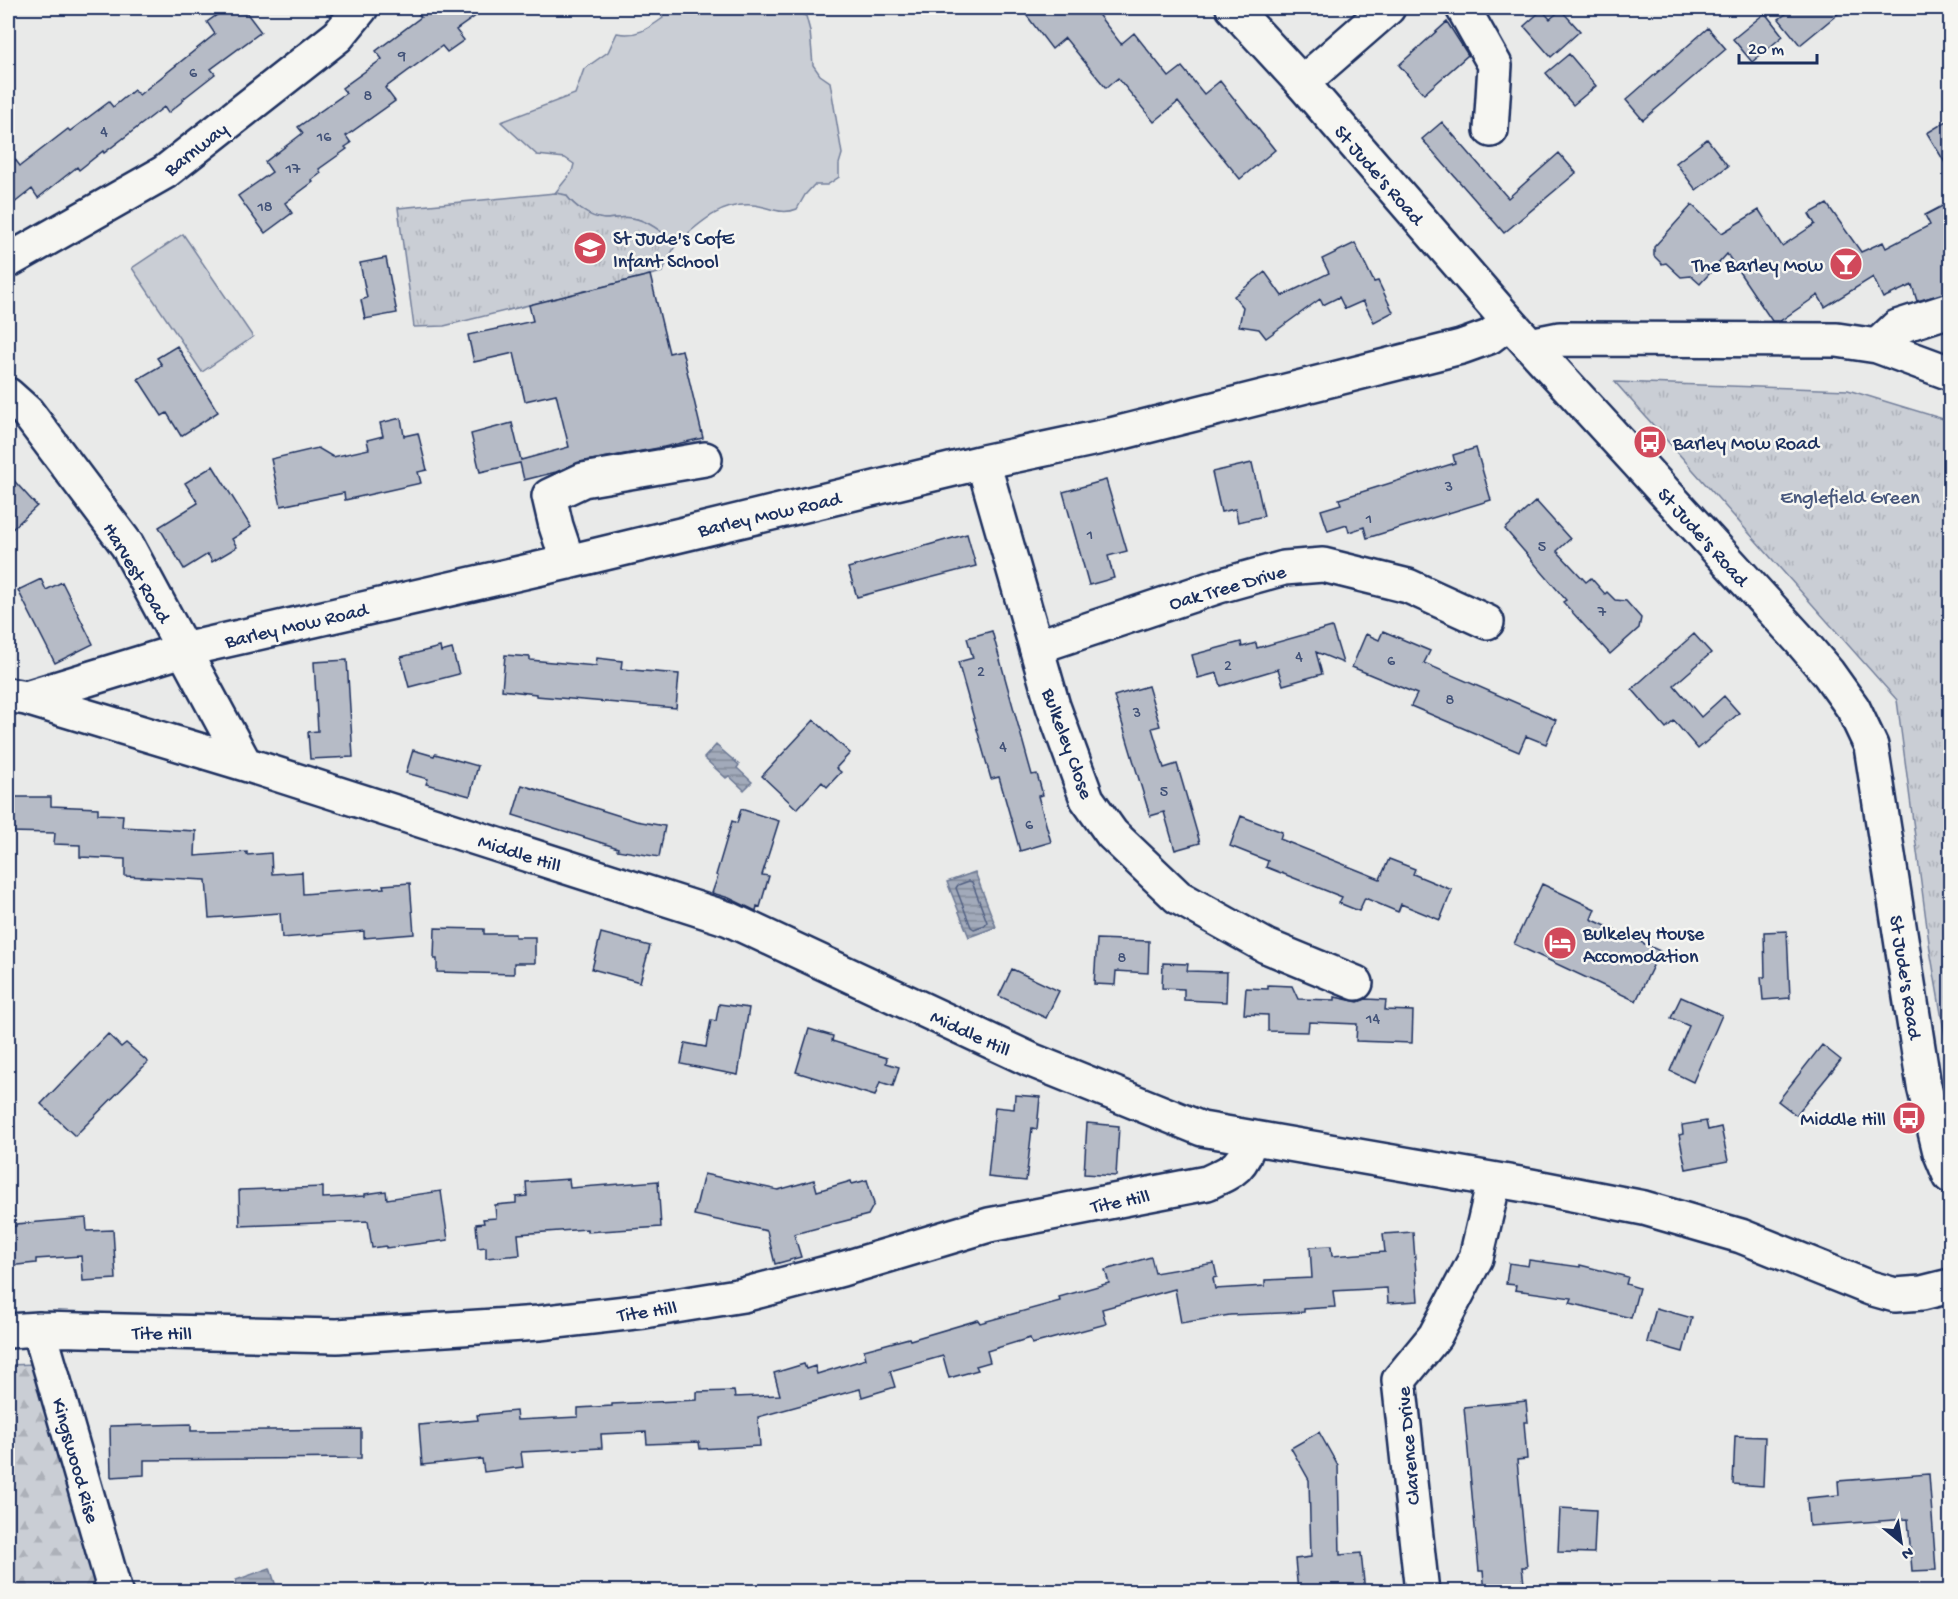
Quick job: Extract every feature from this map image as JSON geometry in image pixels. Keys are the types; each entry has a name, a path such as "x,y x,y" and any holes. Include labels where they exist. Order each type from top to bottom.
{"street":[{"name":"Barnway","path":"8,261 165,172 338,36 361,8"},
{"name":"St Jude's Road","path":"1233,8 1302,83 1520,334 1800,640 1854,708 1871,746 1924,1086 1940,1152 1950,1176"},
{"path":"1302,83 1388,8"},
{"path":"1463,8 1495,65 1491,130"},
{"path":"1878,346 1898,327 1950,310"},
{"name":"Barley Mow Road","path":"17,696 183,650 568,562 983,462 1111,435 1461,347 1489,337 1520,334 1560,339 1837,340 1878,346 1950,373"},
{"name":"Harvest Road","path":"8,395 27,412 127,546 245,764"},
{"path":"568,562 549,496 583,480 705,459"},
{"name":"Bulkeley Close","path":"983,462 1053,706 1088,799 1112,834 1178,897 1266,946 1356,982"},
{"name":"Oak Tree Drive","path":"1036,646 1219,586 1284,568 1323,565 1408,586 1487,622"},
{"name":"Middle Hill","path":"17,696 245,764 729,919 1031,1060 1202,1129 1644,1208 1742,1236 1870,1288 1895,1295 1922,1293 1950,1286"},
{"name":"Tite Hill","path":"23,1330 337,1336 539,1323 644,1311 743,1295 842,1269 989,1225 1207,1183 1229,1173 1240,1164 1250,1138"},
{"name":"Clarence Drive","path":"1422,1592 1399,1380 1436,1336 1476,1258 1494,1180"},
{"name":"Kingswood Rise","path":"23,1330 115,1592"}],"green space":[{"path":"661,8 785,8 806,16 810,31 813,65 820,75 830,82 842,154 839,177 827,185 814,185 797,209 791,211 752,205 729,207 701,222 676,244 645,222 629,217 599,218 583,211 566,195 555,193 572,172 574,164 565,158 537,155 501,122 575,94 584,69 608,52 617,33 630,34 647,29 663,18"},
{"path":"555,193 566,195 578,207 593,216 604,219 632,218 645,222 661,232 676,244 662,272 444,326 414,327 398,208"},
{"path":"183,234 253,337 202,372 132,268"},
{"name":"Englefield Green","path":"1615,382 1848,390 1950,421 1950,1065 1930,950 1897,700"},
{"path":"37,1364 119,1591 14,1591 8,1572 8,1365"}],"water":[{"path":"716,745 739,765 737,768 752,782 744,790 729,776 726,778 704,758"},
{"path":"975,872 996,927 969,937 947,882"},
{"path":"270,1568 276,1586 262,1591 234,1591 236,1580"}],"building":[{"path":"227,8 243,8 261,32 211,69 215,74 168,113 164,107 104,153 103,151 79,170 77,167 38,198 32,189 8,208 8,150 20,166 68,129 70,131 109,102 113,107 134,90 139,95 215,34 207,22"},
{"path":"414,8 487,8 456,30 464,40 447,52 442,46 385,88 395,101 346,136 351,143 345,147 347,149 319,169 321,173 312,180 313,182 285,203 292,213 265,233 238,196 272,172 265,162 303,133 298,127 346,93 342,88 382,59 376,51 421,17"},
{"path":"1021,8 1093,8 1121,44 1134,33 1169,77 1182,67 1204,94 1220,81 1275,150 1240,179 1178,102 1154,122 1118,78 1106,88 1065,38 1052,49"},
{"path":"1794,8 1845,8 1800,45 1779,19"},
{"path":"1542,10 1550,19 1561,10 1580,31 1551,57 1524,26"},
{"path":"1765,13 1783,36 1752,62 1733,39"},
{"path":"1447,22 1468,55 1424,94 1399,65"},
{"path":"1708,28 1726,49 1643,120 1626,100"},
{"path":"1569,54 1596,86 1573,105 1546,73"},
{"path":"1950,119 1950,171 1927,133"},
{"path":"1442,122 1508,198 1559,153 1576,173 1504,233 1422,139"},
{"path":"1707,139 1728,166 1696,190 1676,163"},
{"path":"1950,202 1950,292 1917,301 1912,285 1883,298 1873,277 1825,307 1818,295 1780,321 1772,321 1727,254 1700,284 1691,276 1681,277 1666,263 1662,264 1654,256 1654,247 1692,205 1722,233 1759,210 1782,246 1815,224 1809,214 1827,204 1861,252 1883,242 1886,248 1930,225 1925,215"},
{"path":"1355,243 1374,282 1378,281 1393,312 1374,322 1363,301 1345,309 1339,297 1323,305 1320,299 1266,338 1259,329 1239,326 1243,307 1234,296 1265,272 1282,296 1329,273 1322,259"},
{"path":"386,258 397,313 365,319 361,300 367,298 360,263"},
{"path":"650,275 669,353 682,350 703,438 580,462 556,472 524,480 520,463 480,472 471,434 512,423 521,460 569,447 556,394 525,401 514,353 474,362 468,335 533,321 529,305"},
{"path":"177,346 218,412 181,436 167,413 162,416 138,379 162,365 157,358"},
{"path":"401,418 404,436 418,433 427,470 418,472 421,483 345,500 344,493 281,506 271,459 318,448 333,457 369,449 367,440 383,436 380,423"},
{"path":"1476,448 1491,500 1367,538 1364,527 1349,532 1347,525 1328,531 1321,510 1341,504 1339,499 1455,463 1453,455"},
{"path":"1252,463 1264,516 1238,522 1235,509 1221,512 1212,472"},
{"path":"213,466 251,527 232,539 237,547 212,562 208,554 184,569 159,527 198,503 185,483"},
{"path":"8,474 37,506 8,533"},
{"path":"1106,480 1127,551 1108,556 1114,578 1089,585 1063,492"},
{"path":"1536,501 1570,539 1557,551 1586,582 1591,578 1605,594 1607,592 1615,600 1626,601 1641,618 1639,628 1610,654 1563,602 1566,600 1505,529"},
{"path":"967,534 976,566 857,597 848,568"},
{"path":"41,579 46,590 62,582 93,644 55,663 18,590"},
{"path":"1332,627 1343,663 1316,652 1322,674 1283,685 1278,669 1221,686 1217,673 1198,678 1192,655 1241,642 1242,647 1256,643 1257,648"},
{"path":"992,631 1032,775 1037,774 1043,795 1038,796 1051,842 1020,851 999,777 991,779 958,662 973,658 967,638"},
{"path":"1383,631 1430,651 1424,663 1556,720 1546,744 1526,736 1519,752 1411,706 1417,694 1352,667 1366,634 1379,640"},
{"path":"1694,634 1711,653 1674,685 1701,717 1724,696 1739,713 1698,749 1674,721 1666,728 1632,689"},
{"path":"440,647 441,652 452,649 459,674 409,687 401,657"},
{"path":"505,655 530,657 530,660 596,666 597,658 622,661 621,669 679,674 676,708 536,696 536,694 502,690"},
{"path":"347,660 353,757 310,759 308,732 318,731 314,662"},
{"path":"1148,686 1160,726 1152,728 1164,768 1177,764 1200,843 1175,850 1164,812 1150,816 1114,696"},
{"path":"814,720 850,753 836,768 841,772 827,787 822,782 797,809 762,776"},
{"path":"413,750 478,766 470,796 426,784 428,779 406,773"},
{"path":"522,785 636,821 665,826 659,857 617,850 618,848 513,815"},
{"path":"8,797 51,797 51,806 98,808 98,814 123,815 122,827 196,831 195,856 247,852 247,855 271,853 272,874 302,872 303,894 384,888 383,885 410,883 414,934 364,938 364,931 282,938 280,913 209,918 206,880 125,876 125,859 80,857 80,845 54,844 55,833 8,832"},
{"path":"741,809 779,821 762,875 769,876 760,907 757,906 756,911 729,898 712,893 732,821 737,823"},
{"path":"1241,816 1282,832 1280,839 1380,879 1389,859 1415,869 1413,874 1452,890 1440,920 1401,904 1398,912 1365,898 1359,911 1339,903 1342,897 1266,867 1268,861 1230,846"},
{"name":"Bulkeley House Accomodation","path":"1542,884 1595,909 1591,919 1660,951 1636,1001 1514,944"},
{"path":"435,928 484,929 484,934 515,934 515,937 535,937 535,963 514,963 514,974 437,972 437,959 434,959"},
{"path":"1787,931 1790,998 1763,1000 1761,977 1765,977 1764,932"},
{"path":"601,933 650,946 640,982 592,969"},
{"path":"1097,939 1149,941 1148,973 1116,971 1115,985 1094,984"},
{"path":"1163,963 1188,964 1187,971 1227,972 1226,1002 1184,1000 1184,989 1162,988"},
{"path":"1012,969 1059,991 1046,1018 999,996"},
{"path":"1268,985 1292,986 1298,999 1335,1000 1335,997 1358,1002 1366,999 1386,1000 1385,1010 1413,1011 1412,1043 1356,1041 1357,1024 1309,1022 1308,1032 1268,1031 1268,1015 1244,1014 1246,988 1268,989"},
{"path":"1681,997 1722,1015 1693,1082 1670,1071 1689,1026 1671,1018"},
{"path":"719,1004 749,1008 738,1075 681,1064 685,1043 706,1047 711,1020 716,1021"},
{"path":"809,1029 833,1036 832,1041 887,1058 886,1063 899,1067 893,1086 880,1082 875,1096 796,1072"},
{"path":"108,1034 121,1047 126,1043 148,1062 75,1136 41,1104"},
{"path":"1822,1045 1841,1060 1796,1115 1778,1101"},
{"path":"1015,1095 1040,1097 1037,1129 1032,1128 1026,1181 988,1177 995,1107 1014,1109"},
{"path":"1706,1121 1708,1130 1721,1127 1728,1161 1686,1169 1679,1135 1683,1134 1682,1125"},
{"path":"1087,1123 1119,1126 1116,1176 1084,1174"},
{"path":"704,1174 778,1190 814,1180 817,1191 851,1181 852,1184 867,1180 874,1204 868,1215 794,1234 801,1257 775,1264 767,1231 694,1215"},
{"path":"569,1179 570,1188 658,1181 661,1227 518,1234 520,1255 486,1258 486,1247 478,1248 476,1224 484,1223 483,1219 496,1218 495,1205 516,1203 516,1197 527,1196 526,1182"},
{"path":"323,1187 323,1198 365,1196 365,1194 386,1191 387,1199 441,1191 448,1240 372,1248 368,1221 240,1226 239,1190"},
{"path":"86,1218 87,1231 113,1230 116,1279 83,1281 81,1256 36,1259 36,1263 8,1266 8,1227 16,1226 16,1224"},
{"path":"1413,1232 1418,1301 1388,1303 1387,1288 1333,1291 1335,1307 1304,1309 1304,1312 1230,1315 1181,1323 1175,1289 1102,1309 1106,1324 1032,1344 1030,1338 987,1351 990,1362 976,1366 978,1370 949,1378 943,1356 890,1371 895,1387 862,1397 860,1389 758,1417 760,1446 700,1449 699,1442 647,1444 646,1432 601,1434 602,1448 521,1452 523,1467 484,1472 482,1459 422,1465 419,1425 478,1420 477,1415 516,1411 517,1420 578,1417 578,1408 697,1400 697,1392 734,1391 735,1397 780,1395 774,1373 804,1364 806,1369 815,1366 817,1374 866,1359 864,1350 909,1338 910,1340 978,1320 980,1323 1060,1301 1059,1297 1109,1283 1105,1270 1151,1257 1155,1273 1214,1263 1217,1277 1213,1278 1215,1289 1265,1286 1265,1280 1312,1278 1310,1247 1331,1246 1332,1256 1385,1252 1383,1234"},
{"path":"1529,1260 1580,1267 1580,1265 1628,1277 1626,1284 1639,1288 1631,1318 1570,1303 1572,1298 1515,1290 1516,1285 1506,1284 1509,1263 1528,1266"},
{"path":"1656,1308 1692,1318 1683,1352 1647,1342"},
{"path":"1526,1401 1528,1422 1524,1422 1527,1459 1517,1460 1527,1567 1522,1567 1525,1592 1485,1592 1483,1571 1479,1571 1464,1407"},
{"path":"191,1424 191,1431 361,1429 361,1458 144,1460 144,1475 111,1477 110,1426"},
{"path":"1319,1432 1338,1466 1340,1555 1361,1553 1365,1592 1298,1592 1295,1559 1311,1557 1309,1480 1291,1448"},
{"path":"1735,1436 1765,1437 1763,1486 1733,1484"},
{"path":"1929,1474 1936,1570 1912,1571 1908,1519 1809,1526 1807,1498 1839,1495 1838,1481"},
{"path":"1560,1508 1596,1510 1594,1553 1558,1552"}],"place":[{"name":"St Jude's CofE Infant School","path":"590,248"},
{"name":"The Barley Mow","path":"1846,264"},
{"name":"Barley Mow Road","path":"1650,442"},
{"name":"Bulkeley House Accomodation","path":"1560,943"},
{"name":"Middle Hill","path":"1909,1118"}]}
